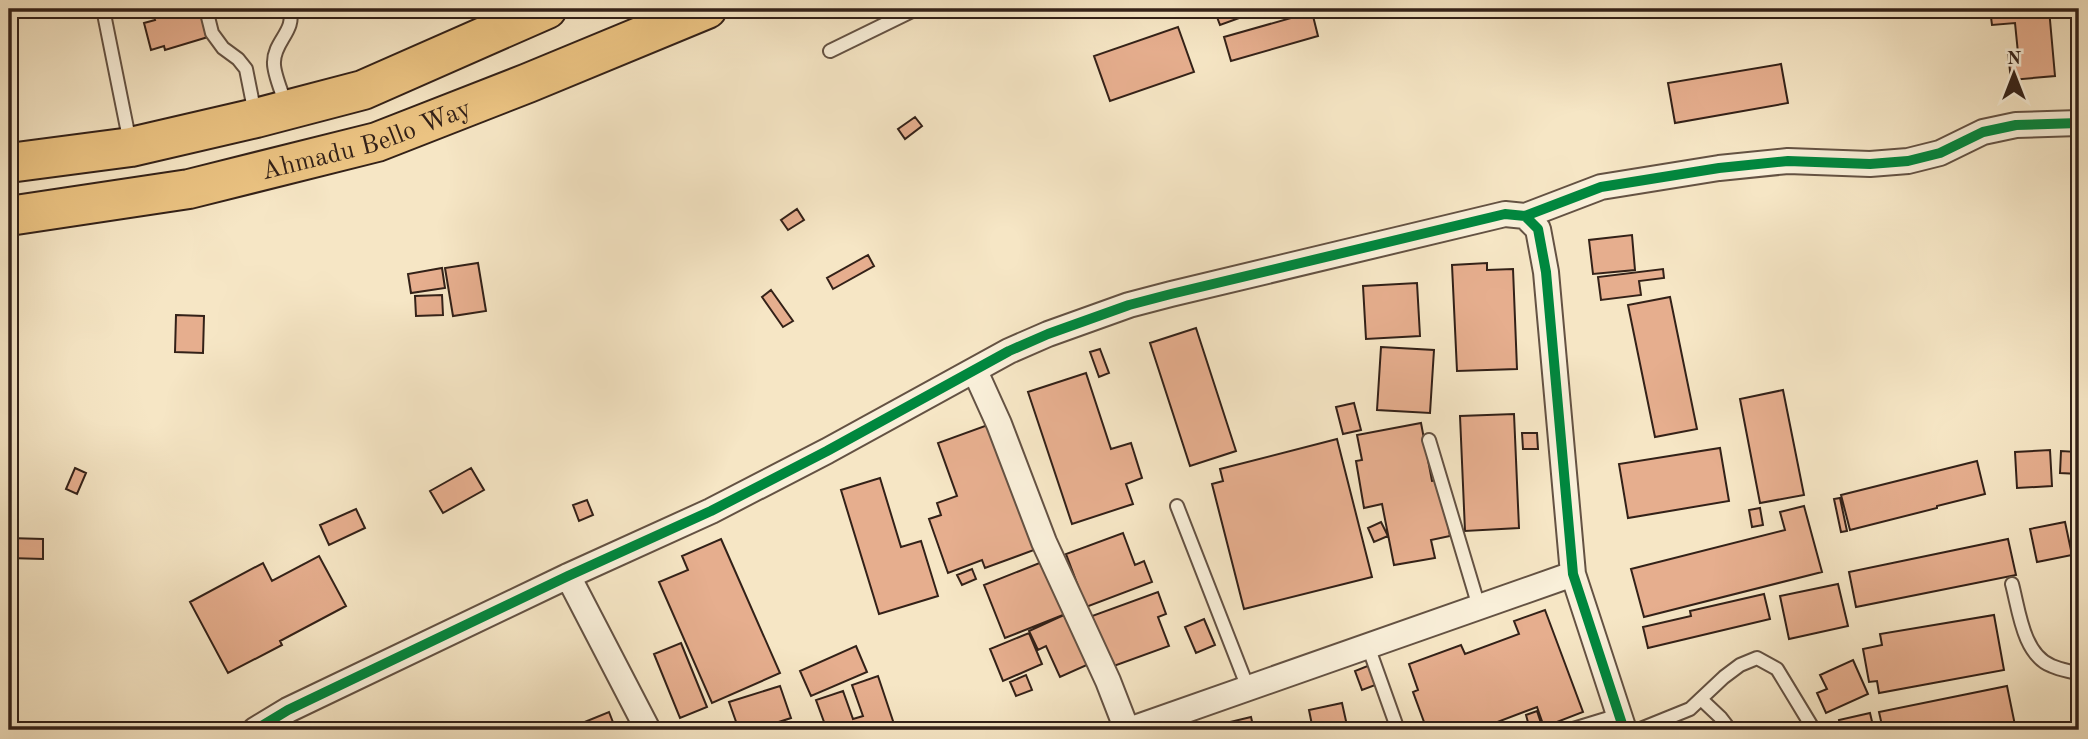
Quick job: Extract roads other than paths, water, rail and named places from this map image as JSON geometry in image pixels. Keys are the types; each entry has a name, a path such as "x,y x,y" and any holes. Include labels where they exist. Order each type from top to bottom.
{"main road":[{"name":"Ahmadu Bello Way","path":"9,163 131,147 363,90 547,9"},
{"name":"Ahmadu Bello Way","path":"9,216 189,189 377,142 707,9"}],"street":[{"path":"256,730 288,710 711,511 1009,351 1048,334 1150,299 1505,215 1525,216 1601,187 1719,168 1788,161 1870,164 1908,161 1940,153 1983,132 2016,125 2079,124"},
{"path":"1525,216 1538,229 1546,272 1573,574 1627,725"},
{"path":"975,370 1008,446 1044,542 1128,730 1573,574"},
{"path":"568,576 648,730"}],"lane":[{"path":"103,9 131,147"},
{"path":"206,9 212,33 223,48 246,69 272,114"},
{"path":"272,114 273,62 277,47 290,28 292,16 289,9"},
{"path":"830,51 916,9"},
{"path":"1429,440 1479,607"},
{"path":"1177,506 1248,688"},
{"path":"2012,584 2032,650 2049,666 2079,674"},
{"path":"1368,646 1398,730"},
{"path":"1570,730 1627,725 1690,709 1724,677 1740,665 1757,658 1777,669 1814,730"},
{"path":"1702,700 1730,730"}]}
